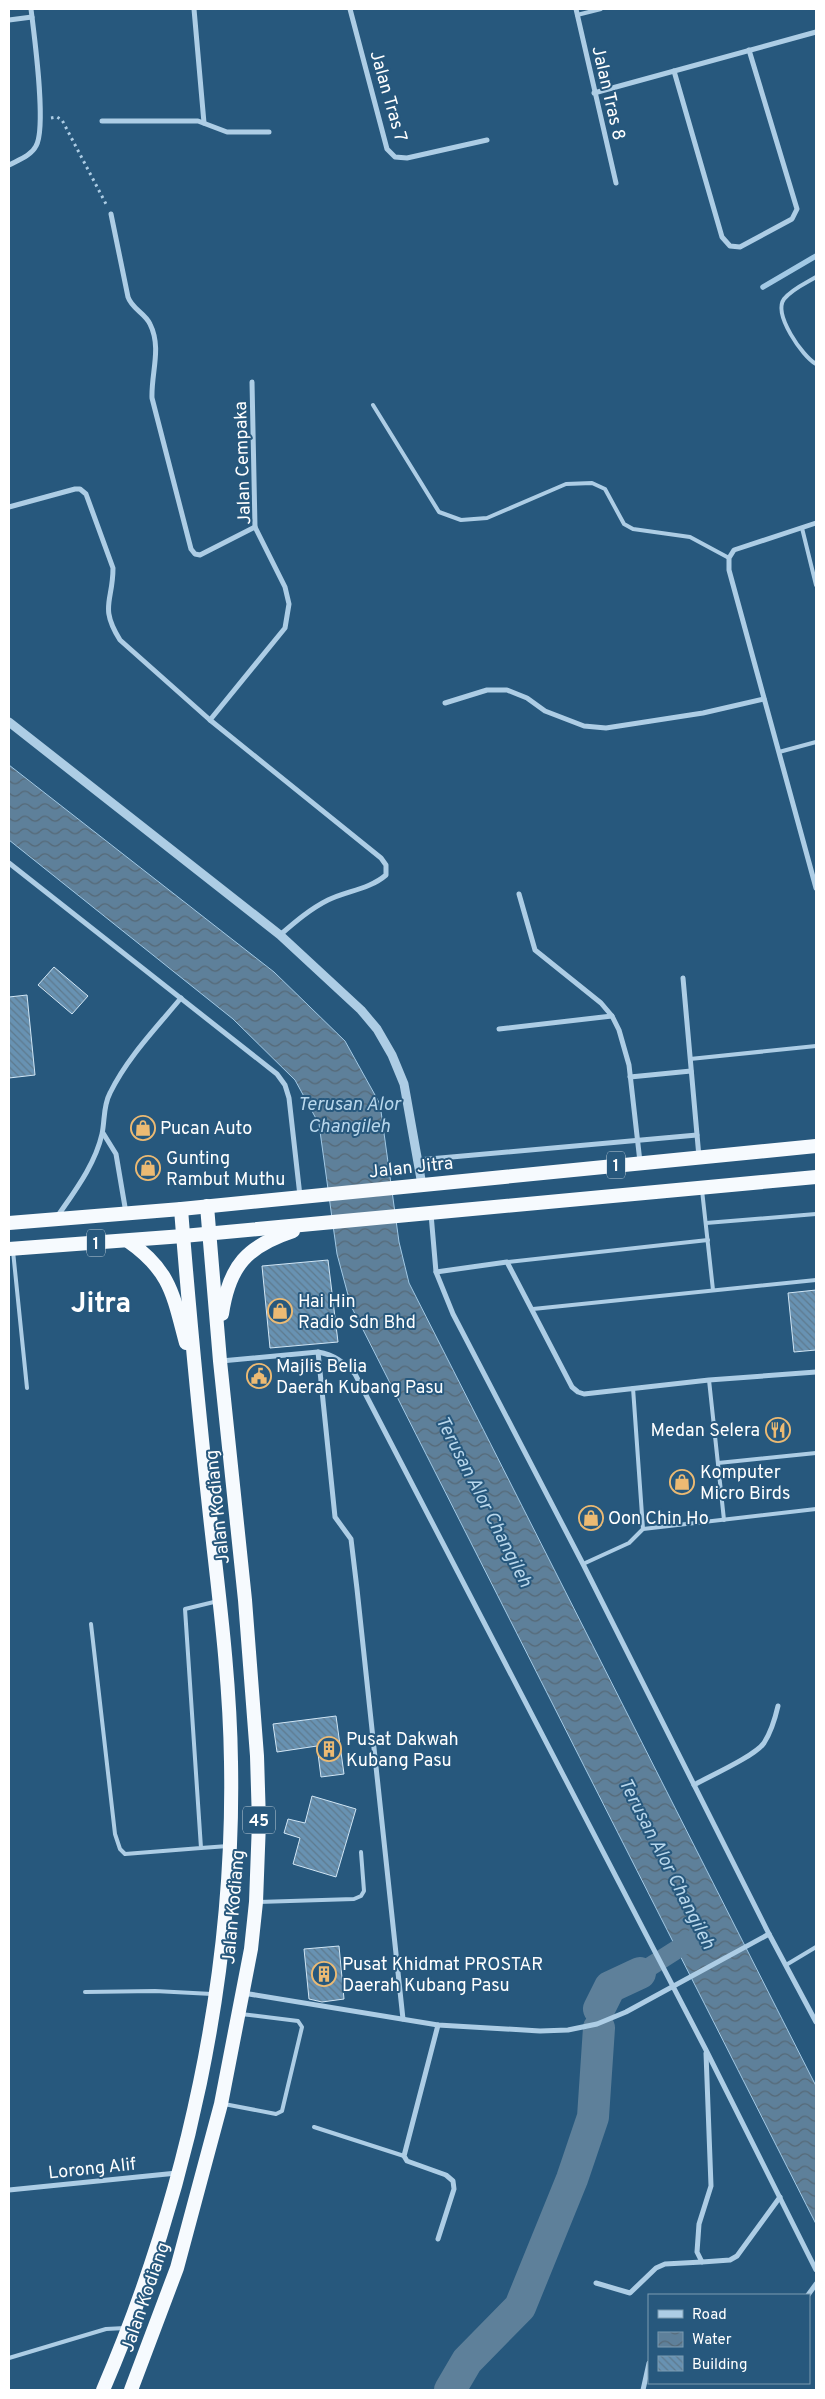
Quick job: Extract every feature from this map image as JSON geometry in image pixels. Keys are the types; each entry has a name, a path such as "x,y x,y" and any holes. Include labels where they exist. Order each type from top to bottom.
{"highway":[{"name":"Jalan Jitra","path":"9,1223 181,1209 816,1146"},
{"name":"1","path":"11,1249 210,1234 816,1176"},
{"name":"45","path":"208,1206 210,1234"},
{"name":"45","path":"181,1209 183,1236"},
{"path":"218,1338 224,1298 230,1278 240,1262 256,1246 322,1223"},
{"name":"Jalan Kodiang","path":"131,2390 177,2268 221,2104 251,1949 256,1902 259,1822 257,1756 245,1600 220,1361 210,1234"},
{"name":"Jalan Kodiang","path":"104,2390 152,2264 179,2173 197,2090 214,1994 226,1906 230,1846 231,1761 228,1683 195,1375 183,1236"},
{"path":"128,1241 142,1251 163,1273 178,1314 195,1375"}],"street":[{"path":"9,165 31,153 36,148 38,142 40,120 31,9"},
{"path":"194,9 204,123"},
{"name":"Jalan Tras 7","path":"350,9 387,149 395,157 407,158 487,140"},
{"name":"Jalan Tras 8","path":"576,9 616,183"},
{"path":"9,20 32,17"},
{"path":"594,92 816,32"},
{"path":"674,71 722,236 730,246 740,248 792,218 797,209 749,50"},
{"path":"102,121 204,123 227,132 269,132"},
{"path":"111,214 128,296 131,304 149,321 152,329 156,347 152,398 191,549 195,554 200,555 255,527"},
{"name":"Jalan Cempaka","path":"210,720 284,628 289,615 289,604 285,587 255,527 252,382"},
{"path":"9,507 75,488 80,489 86,494 113,568 113,579 107,607 110,624 120,640 210,720 380,858 386,865 386,875 379,882 330,900 313,909 280,935"},
{"path":"816,523 734,550 729,558 729,570 816,888"},
{"path":"445,703 487,690 507,690 526,698 545,711 584,726 606,728 703,713 764,699"},
{"path":"9,722 280,935 361,1010 377,1029 392,1055 404,1084 418,1160 418,1185"},
{"path":"9,863 277,1074 285,1086 289,1098 300,1196"},
{"path":"520,894 535,950 601,1003 612,1016 627,1054 640,1163"},
{"path":"683,978 699,1157"},
{"path":"56,1218 92,1162 102,1133 103,1113 108,1095 120,1072 181,998"},
{"path":"499,1029 612,1016"},
{"path":"630,1077 691,1071"},
{"path":"102,1133 116,1154 126,1214"},
{"path":"418,1160 697,1135"},
{"path":"424,1214 436,1272 453,1314 584,1564 769,1934 816,2022"},
{"path":"436,1272 507,1262 572,1387 584,1394 709,1380 816,1372"},
{"path":"220,1361 318,1352 341,1360 355,1374 706,2050 816,2270"},
{"path":"318,1352 335,1517 351,1539 403,2019"},
{"path":"694,1785 754,1752 763,1744 774,1722 778,1706"},
{"path":"243,1993 438,2025 540,2031 568,2030 597,2024 626,2012 769,1934"},
{"path":"438,2025 404,2156 407,2161 446,2175 453,2181 454,2189 438,2239"},
{"path":"702,2262 697,2252 699,2224 711,2186 706,2050"},
{"name":"Lorong Alif","path":"9,2190 179,2173"},
{"path":"596,2283 630,2293 656,2268 666,2264 730,2260 737,2256 780,2197"},
{"path":"643,2390 648,2368"}],"lane":[{"path":"577,15 601,9"},
{"path":"816,277 785,298 781,305 782,315 795,342 805,356 816,364"},
{"path":"373,405 439,512 461,520 487,518 566,484 592,483 605,489 624,524 633,529 690,537 729,558"},
{"path":"802,528 816,585"},
{"path":"779,752 816,742"},
{"path":"690,1059 816,1046"},
{"path":"702,1187 713,1290"},
{"path":"706,1223 816,1214"},
{"path":"507,1262 708,1240"},
{"path":"11,1249 27,1388"},
{"path":"533,1310 816,1280"},
{"path":"709,1380 724,1520"},
{"path":"633,1388 643,1529"},
{"path":"718,1463 816,1453"},
{"path":"584,1564 629,1542 643,1529 816,1509"},
{"path":"201,1848 185,1609 220,1601"},
{"path":"91,1624 115,1834 120,1849 125,1854 230,1846"},
{"path":"256,1902 354,1899 361,1896 364,1891 361,1852"},
{"path":"786,1965 816,1947"},
{"path":"86,1992 155,1991 214,1994"},
{"path":"221,2104 276,2114 282,2111 302,2027 298,2021 239,2014"},
{"path":"314,2127 404,2156"},
{"path":"9,2358 106,2328 129,2328"}],"path":[{"path":"40,120 57,117 62,120 111,214"}],"water":[{"name":"Terusan Alor Changileh","path":"9,765 274,972 345,1041 380,1104 399,1242 409,1283 816,2086 816,2224 351,1306 337,1254 319,1124 295,1080 233,1019 9,840"}],"building":[{"path":"54,967 88,996 72,1014 38,985"},
{"path":"27,995 35,1075 9,1078 9,997"},
{"path":"328,1260 338,1342 270,1348 262,1266"},
{"path":"816,1290 816,1350 794,1352 788,1293"},
{"name":"Pusat Dakwah Kubang Pasu","path":"336,1716 344,1774 321,1777 317,1746 277,1752 273,1724"},
{"path":"312,1796 356,1809 336,1877 293,1864 300,1838 284,1833 288,1819 305,1823"},
{"name":"Pusat Khidmat PROSTAR Daerah Kubang Pasu","path":"339,1946 344,1999 322,2002 309,1999 304,1949"}],"waterway":[{"path":"763,287 816,256"},
{"path":"640,1973 698,1936"},
{"path":"599,2009 610,1987 640,1973"},
{"path":"450,2390 467,2361 520,2307 572,2179 593,2117 599,2028"}],"place":[{"name":"Pucan Auto","path":"143,1128"},
{"name":"Gunting Rambut Muthu","path":"148,1168"},
{"name":"Hai Hin Radio Sdn Bhd","path":"280,1311"},
{"name":"Majlis Belia Daerah Kubang Pasu","path":"259,1376"},
{"name":"Medan Selera","path":"778,1430"},
{"name":"Komputer Micro Birds","path":"682,1482"},
{"name":"Oon Chin Ho","path":"591,1518"},
{"name":"Pusat Dakwah Kubang Pasu","path":"329,1749"},
{"name":"Pusat Khidmat PROSTAR Daerah Kubang Pasu","path":"324,1974"}],"district":[{"name":"Jitra","path":"101,1302"}]}
